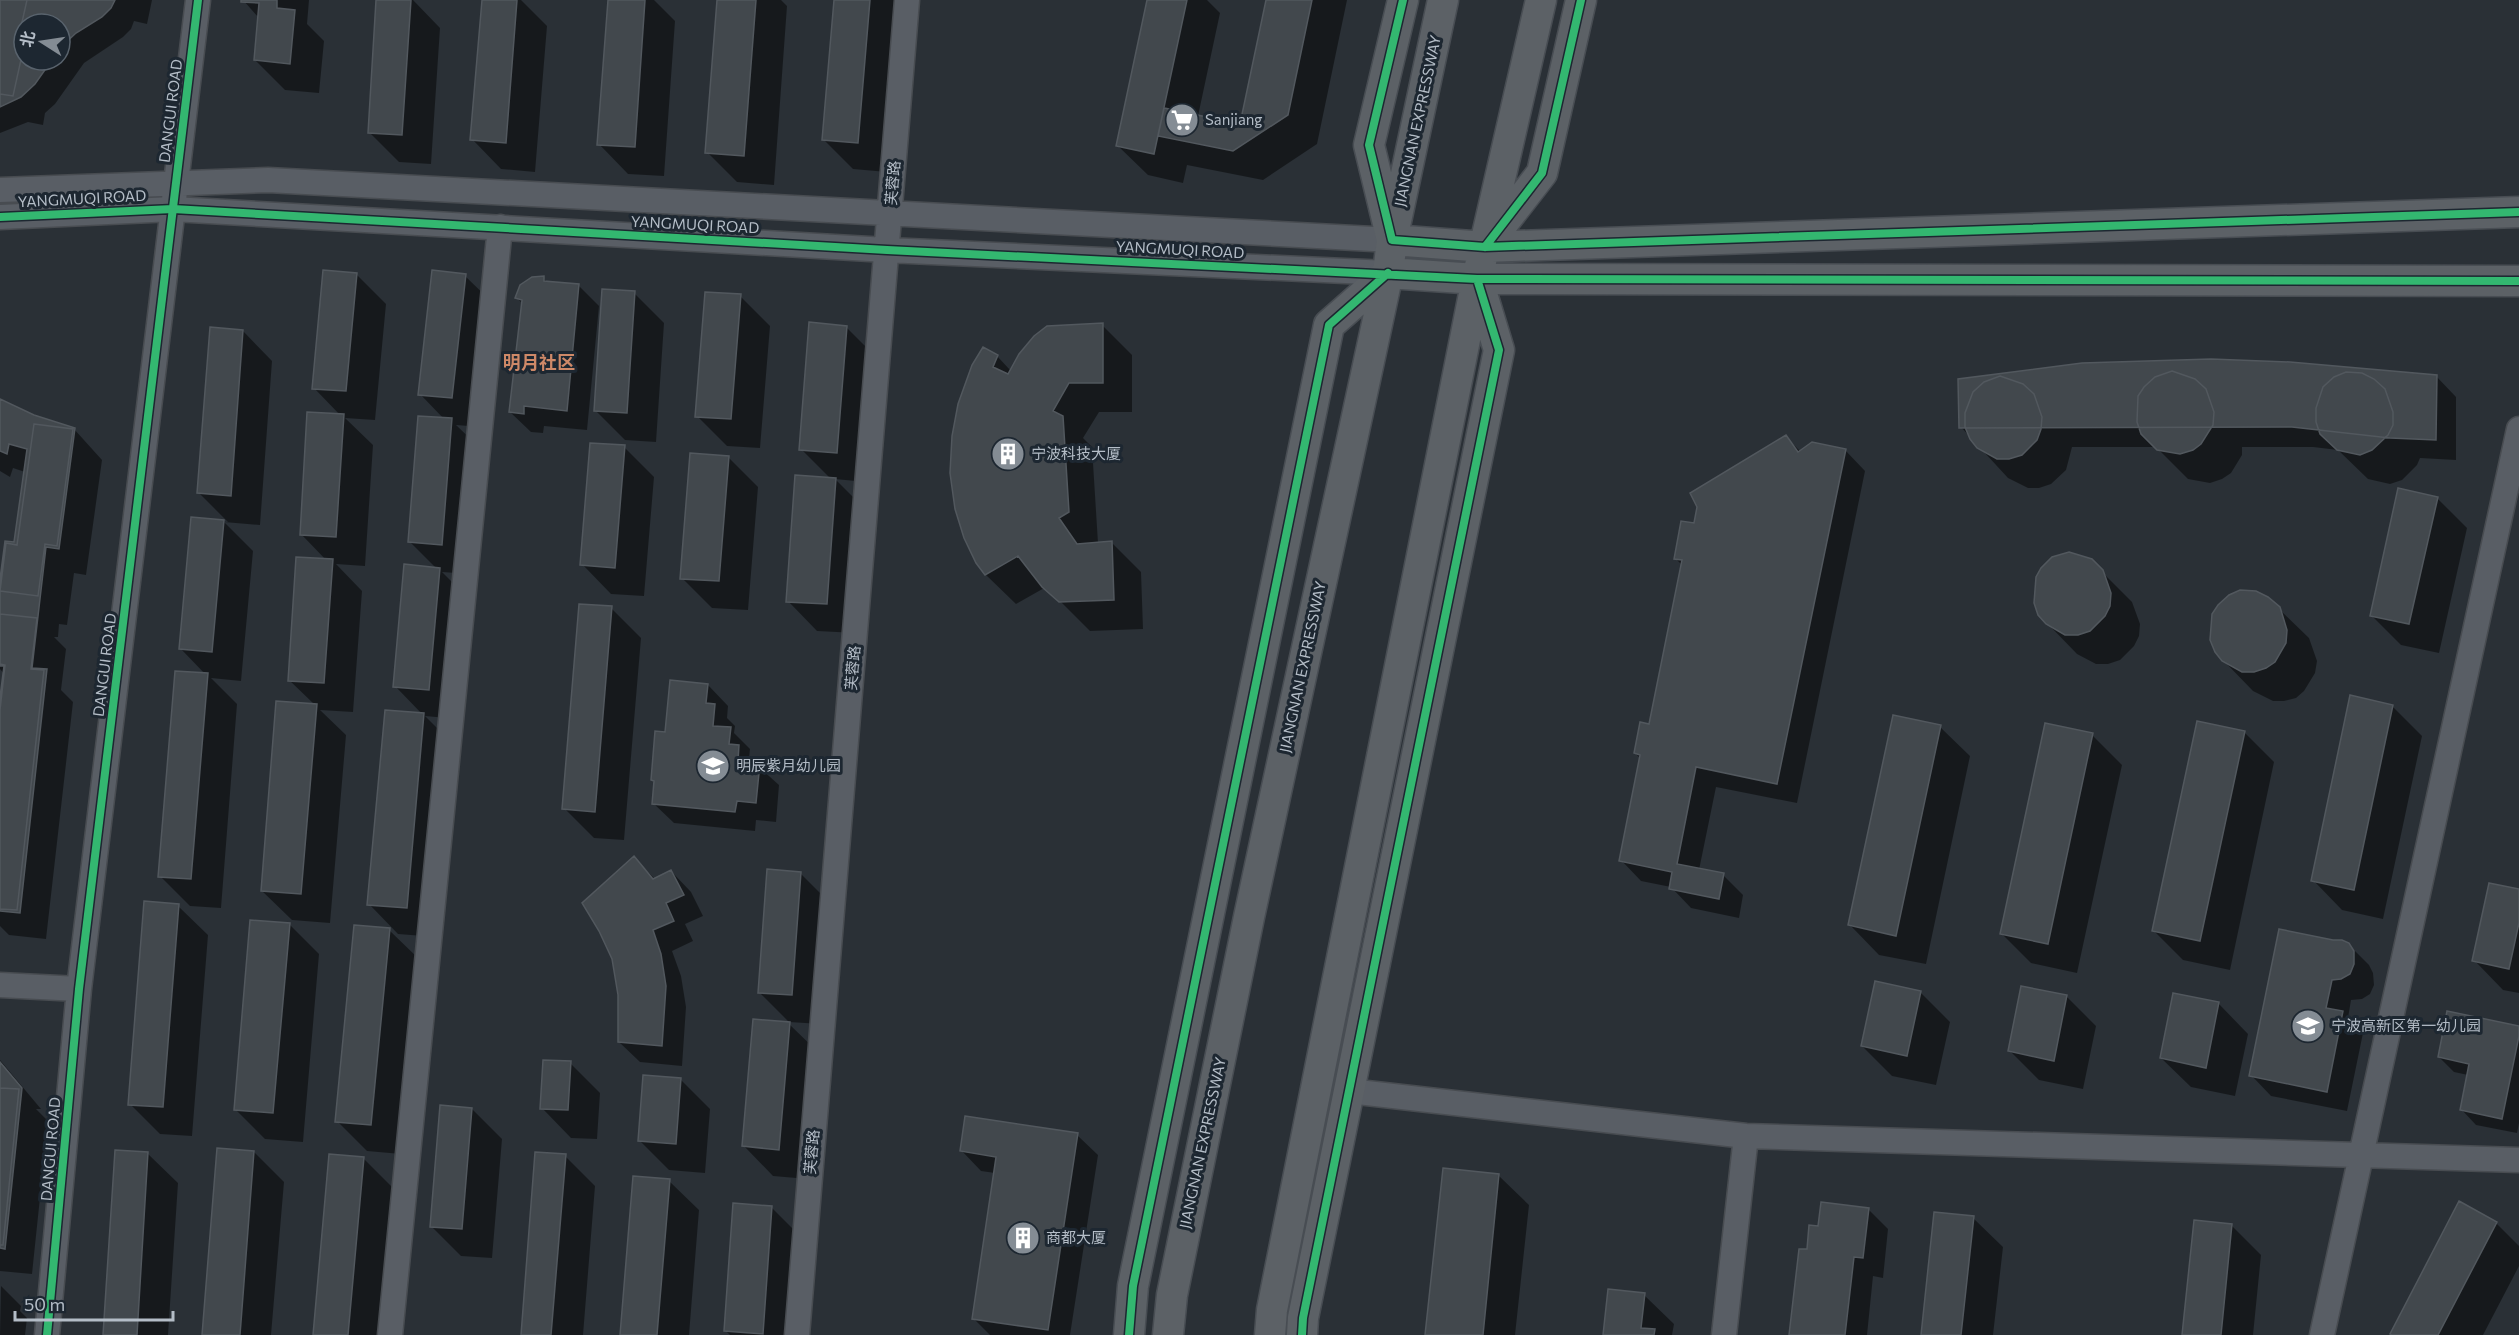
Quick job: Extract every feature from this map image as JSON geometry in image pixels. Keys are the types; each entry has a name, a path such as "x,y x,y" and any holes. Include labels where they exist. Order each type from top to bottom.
{"main road":[{"path":"1403,0 1369,145 1392,240 1485,247 2519,212"},
{"name":"JIANGNAN EXPRESSWAY","path":"1168,1335 1172,1295 1245,940 1388,273 1392,240 1443,0"},
{"path":"1270,1335 1277,1287 1478,279 1541,0"},
{"path":"1485,247 1542,173 1581,0"},
{"path":"1129,1335 1133,1286 1329,325 1388,273 1478,279 2519,281"},
{"path":"1302,1335 1303,1318 1499,350 1478,279"}],"street":[{"name":"DANGUI ROAD","path":"47,1335 79,989 198,0"},
{"name":"芙蓉路","path":"797,1335 907,0"},
{"name":"YANGMUQI ROAD","path":"0,190 268,180 1392,240"},
{"name":"YANGMUQI ROAD","path":"0,217 173,209 887,250 1388,273"},
{"path":"390,1335 500,227"},
{"path":"2322,1335 2519,429"},
{"path":"0,985 79,989"},
{"path":"1349,1091 1746,1136 2519,1160"},
{"path":"1724,1335 1746,1136"}],"building":[{"path":"0,0 115,0 102,17 72,37 72,12 12,12 12,72 44,72 21,97 0,107"},
{"path":"0,0 27,0 24,12 12,12 12,72 18,72 13,96 0,94"},
{"path":"241,0 277,0 277,8 295,10 290,64 254,60 259,3 241,2"},
{"path":"376,0 411,0 402,135 368,133"},
{"path":"482,0 517,0 506,143 470,140"},
{"path":"608,0 645,0 635,147 597,145"},
{"path":"717,0 756,0 744,156 705,153"},
{"path":"834,0 870,0 858,143 822,140"},
{"path":"1147,0 1187,0 1154,154 1116,146"},
{"path":"1266,0 1312,0 1288,115 1233,151 1158,136 1164,108 1240,124"},
{"path":"323,270 357,273 346,391 312,389"},
{"path":"432,270 466,274 452,398 418,395"},
{"path":"544,276 544,281 579,284 567,411 524,406 524,414 509,412 522,300 515,298 520,285 532,277"},
{"path":"602,289 635,291 627,413 594,411"},
{"path":"705,292 741,294 731,419 695,417"},
{"path":"809,322 847,326 837,453 799,450"},
{"name":"宁波科技大厦","path":"1103,323 1103,383 1069,383 1053,411 1063,416 1069,512 1059,518 1077,544 1112,541 1114,600 1059,602 1042,587 1018,556 985,575 976,563 964,538 955,509 950,473 952,436 958,404 972,365 983,347 998,355 993,367 1008,374 1019,354 1034,336 1047,326"},
{"path":"210,327 243,330 231,496 197,493"},
{"path":"2211,359 2290,362 2437,375 2436,440 2390,438 2292,427 1959,428 1958,379 2082,363"},
{"path":"2172,371 2195,379 2206,389 2214,412 2213,425 2201,444 2193,450 2180,454 2157,450 2141,434 2137,422 2138,396 2144,387 2155,377"},
{"path":"2346,372 2362,373 2374,379 2385,389 2393,412 2393,425 2388,435 2372,450 2360,455 2337,450 2320,434 2316,422 2316,408 2323,387 2334,377"},
{"path":"2000,376 2023,384 2034,394 2042,417 2037,440 2022,455 2009,459 1997,459 1977,448 1965,427 1965,413 1973,392 1984,382"},
{"path":"0,399 34,415 75,428 59,549 46,547 32,668 47,669 20,913 0,911 0,697 4,666 0,666 0,579 5,541 14,542 27,449 9,444 7,454 0,451"},
{"path":"307,412 344,414 336,537 300,535"},
{"path":"418,416 452,418 442,545 408,542"},
{"path":"34,424 73,429 57,546 45,544 38,596 0,591 6,543 17,545"},
{"path":"1786,435 1798,452 1812,442 1846,449 1777,784 1696,767 1677,864 1724,873 1719,899 1669,889 1672,872 1619,861 1640,755 1634,753 1640,722 1649,724 1682,560 1674,559 1681,521 1694,523 1697,507 1690,493"},
{"path":"590,443 625,445 615,568 580,565"},
{"path":"690,453 729,456 719,581 680,579"},
{"path":"795,475 836,478 827,604 786,602"},
{"path":"2398,488 2438,497 2409,624 2370,616"},
{"path":"191,517 224,520 212,652 179,649"},
{"path":"2069,552 2092,559 2103,570 2111,593 2110,606 2105,616 2090,631 2078,635 2065,635 2046,624 2038,615 2034,603 2036,577 2041,568 2052,557"},
{"path":"296,557 333,559 324,683 288,681"},
{"path":"404,564 440,568 429,690 393,687"},
{"path":"2240,590 2256,591 2280,607 2287,630 2286,643 2275,662 2254,672 2242,672 2222,661 2210,640 2212,614 2229,595"},
{"path":"579,604 612,606 595,812 562,809"},
{"path":"0,614 37,618 31,669 44,670 17,910 0,909 0,710 5,665 0,664"},
{"path":"175,671 208,673 191,879 158,877"},
{"path":"670,680 708,684 706,703 715,704 713,726 731,727 729,744 739,745 738,761 760,763 756,803 737,801 735,812 652,804 654,781 651,780 655,731 665,732"},
{"path":"2350,695 2393,705 2354,890 2311,881"},
{"path":"276,701 317,704 301,894 261,891"},
{"path":"385,710 424,713 407,908 367,905"},
{"path":"1893,715 1941,725 1896,936 1848,925"},
{"path":"2197,721 2245,731 2200,941 2152,931"},
{"path":"2045,723 2093,733 2048,944 2000,934"},
{"path":"634,856 653,879 671,870 684,895 666,903 674,921 653,930 661,954 666,986 662,1046 618,1042 618,995 612,959 582,903"},
{"path":"767,869 801,872 792,995 758,993"},
{"path":"2489,883 2519,889 2519,923 2509,969 2472,961"},
{"path":"144,901 179,904 163,1107 128,1105"},
{"path":"250,920 290,923 273,1113 234,1110"},
{"path":"354,925 390,928 371,1125 335,1122"},
{"path":"2279,929 2342,940 2349,943 2354,951 2354,964 2350,974 2341,979 2332,980 2326,1008 2343,1011 2327,1092 2249,1076"},
{"path":"1875,981 1921,991 1907,1056 1861,1046"},
{"path":"2021,986 2067,995 2054,1061 2008,1051"},
{"path":"2173,993 2219,1002 2206,1068 2160,1058"},
{"path":"2447,1011 2519,1026 2502,1119 2460,1110 2469,1064 2438,1057"},
{"path":"753,1019 790,1022 779,1150 742,1146"},
{"path":"543,1060 571,1061 568,1110 540,1109"},
{"path":"0,1062 22,1088 5,1249 0,1248"},
{"path":"643,1075 681,1078 676,1144 638,1141"},
{"path":"0,1088 19,1089 3,1245 0,1245"},
{"path":"440,1105 472,1108 462,1229 430,1227"},
{"name":"商都大厦","path":"965,1116 1078,1133 1048,1330 972,1319 996,1157 960,1151"},
{"path":"217,1148 254,1151 240,1335 202,1335"},
{"path":"115,1150 148,1152 137,1335 103,1335"},
{"path":"535,1152 566,1154 551,1335 521,1335"},
{"path":"329,1154 364,1157 348,1335 313,1335"},
{"path":"1443,1168 1499,1174 1483,1335 1425,1335"},
{"path":"633,1176 670,1179 657,1335 620,1335"},
{"path":"2459,1201 2497,1222 2438,1335 2390,1334"},
{"path":"1821,1202 1869,1208 1863,1258 1854,1257 1845,1335 1789,1335 1799,1249 1807,1249 1809,1225 1818,1226"},
{"path":"733,1203 772,1206 763,1334 724,1331"},
{"path":"1934,1212 1974,1216 1961,1335 1921,1335"},
{"path":"2194,1220 2232,1224 2221,1335 2182,1335"},
{"path":"1608,1289 1645,1293 1641,1328 1655,1329 1654,1335 1603,1335"}],"cycle path":[{"path":"47,1335 79,989 198,0"},
{"path":"1403,0 1369,145 1392,240 1485,247 2519,212"},
{"path":"1485,247 1542,173 1581,0"},
{"path":"0,217 173,209 887,250 1477,279 2519,281"},
{"path":"1129,1335 1133,1286 1329,325 1388,273"},
{"path":"1302,1335 1303,1318 1499,350 1477,279"}],"place":[{"name":"Sanjiang","path":"1182,120"},
{"name":"宁波科技大厦","path":"1008,454"},
{"name":"明辰紫月幼儿园","path":"713,766"},
{"name":"宁波高新区第一幼儿园","path":"2308,1026"},
{"name":"商都大厦","path":"1023,1238"}],"district":[{"name":"明月社区","path":"539,363"}]}
